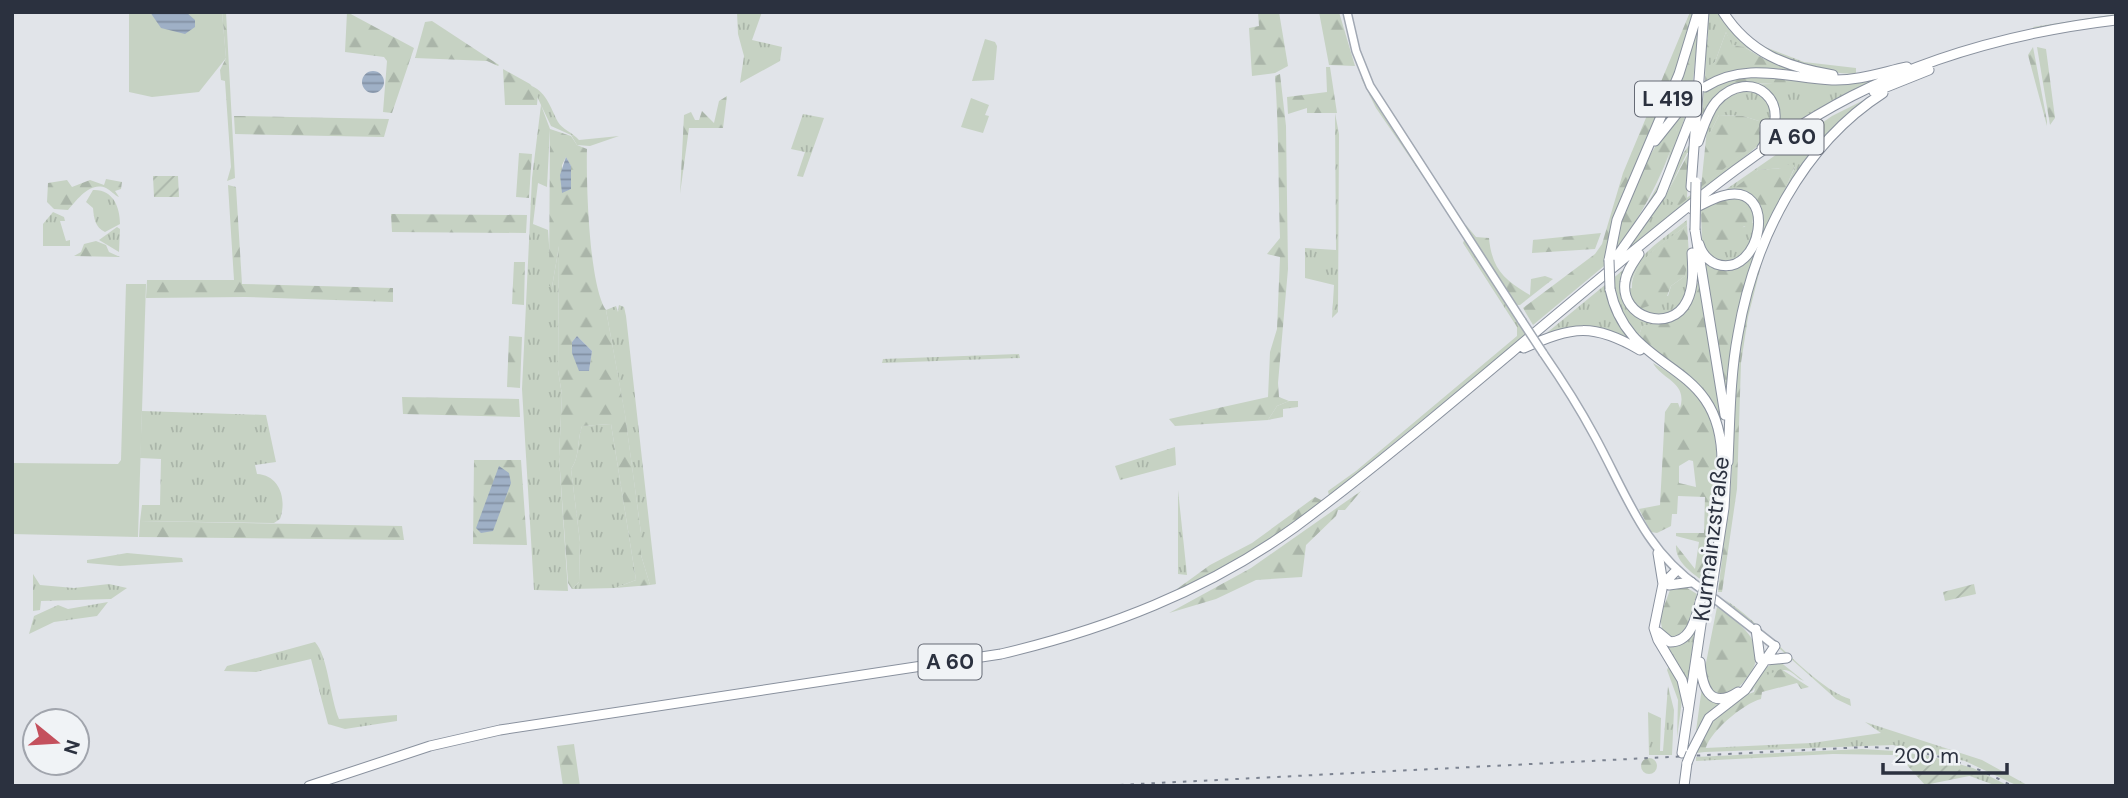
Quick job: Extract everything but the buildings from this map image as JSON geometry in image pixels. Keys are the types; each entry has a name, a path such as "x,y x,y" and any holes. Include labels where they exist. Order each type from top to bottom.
{"highway":[{"name":"Kurmainzstraße","path":"1686,757 1700,662 1704,582 1721,476 1718,424 1709,402 1695,384 1650,355 1622,323 1610,289 1609,260 1617,220 1679,74 1698,12"},
{"name":"Kurmainzstraße","path":"1704,12 1698,142 1693,184 1694,232 1721,384 1727,462 1704,582"},
{"path":"1693,184 1695,107 1704,12"},
{"path":"1723,12 1745,40 1771,58 1807,70 1859,78"},
{"name":"A 60","path":"309,786 382,760 482,734 1001,654 1061,640 1116,622 1189,591 1283,536 1756,154 1854,95 1933,62 2026,34 2116,20"},
{"name":"A 60","path":"325,786 408,758 500,736 1003,659 1105,631 1208,587 1287,540 1692,209 1799,132 1856,100 1946,63 2059,34 2116,26"},
{"path":"1705,87 1724,77 1748,72 1832,80 1859,78 1933,62"},
{"path":"1727,462 1738,332 1749,285 1768,237 1791,190 1818,149 1853,114 1902,81"},
{"path":"1698,142 1715,103 1738,89 1753,88 1770,97 1777,114 1771,135 1756,154"},
{"path":"1632,183 1656,138 1690,97"},
{"path":"1601,277 1632,240 1661,194 1695,107"},
{"path":"1692,209 1722,195 1735,194 1752,202 1759,219 1757,233 1747,254 1730,265 1707,259 1694,232"},
{"path":"1639,254 1625,279 1626,299 1633,309 1644,317 1656,320 1669,317 1684,305 1691,288 1694,232"},
{"path":"1524,348 1559,333 1587,329 1612,335 1650,355"},
{"path":"1658,553 1666,585 1657,623 1658,632 1665,640 1677,642 1686,636 1704,605"},
{"path":"1676,571 1666,585 1654,628 1658,640 1682,680 1688,706"},
{"path":"1666,585 1704,582"},
{"name":"Kurmainzstraße","path":"1688,706 1704,605"},
{"path":"1686,757 1709,718 1745,690 1763,660 1756,629"},
{"path":"1700,662 1704,687 1712,695 1721,698 1734,695 1744,687 1775,646"},
{"path":"1763,660 1787,657"},
{"name":"L 419","path":"1684,786 1688,706"},
{"name":"L 419","path":"1679,786 1686,757"}],"main road":[{"path":"1347,12 1356,51 1370,86 1578,407 1658,553 1676,571 1704,582"},
{"path":"1715,599 1775,646"}],"green space":[{"path":"129,12 222,12 226,58 199,92 152,97 129,92"},
{"path":"222,12 226,12 235,178 227,181 231,167 225,81 221,80 220,70 226,58"},
{"path":"347,12 414,48 392,113 383,112 387,61 384,57 345,52"},
{"path":"737,12 762,12 752,40 782,47 780,61 740,83 744,56 738,34"},
{"path":"1258,12 1279,12 1288,66 1275,73 1252,76 1249,28 1259,26"},
{"path":"1319,12 1339,12 1355,66 1329,65"},
{"path":"1690,12 1694,12 1682,54 1613,221 1604,266 1533,325 1523,308 1595,254 1602,244 1623,173"},
{"path":"1707,12 1720,12 1771,61 1744,47 1731,45 1726,32 1715,62 1709,67"},
{"path":"2116,14 2034,29 2033,27"},
{"path":"432,21 499,65 487,61 415,58 425,22"},
{"path":"1694,32 1698,32 1692,91 1663,122"},
{"path":"1726,32 1732,45 1744,47 1764,59 1820,75 1761,68 1733,71 1705,82 1706,39 1709,40 1709,66 1715,62"},
{"path":"985,39 995,42 997,46 994,80 972,81"},
{"path":"1760,45 1804,62 1856,68 1856,74 1806,67"},
{"path":"2033,47 2047,121 2047,126 2028,55"},
{"path":"2037,47 2046,49 2055,118 2050,125"},
{"path":"1326,67 1330,67 1337,113 1307,113 1307,108 1288,114 1287,97 1327,92"},
{"path":"503,69 530,84 538,93 537,105 505,105"},
{"path":"1896,71 1768,144 1774,133 1771,95 1734,88 1702,120 1714,99 1734,85 1844,82"},
{"path":"1280,74 1286,126 1288,269 1278,383 1279,397 1289,401 1277,406 1268,420 1175,426 1169,419 1268,397 1270,352 1277,329 1280,257 1267,254 1280,238 1275,76"},
{"path":"1742,74 1844,82 1845,88 1764,84 1735,86 1720,92 1702,114 1704,90"},
{"path":"1362,78 1463,235 1376,108"},
{"path":"532,86 545,97 560,124 579,140 619,136 590,146 577,145 571,135 551,126"},
{"path":"1736,92 1757,92 1770,101 1772,124 1765,140 1616,262 1653,214 1681,156 1691,143 1690,153 1687,153 1665,197 1678,205 1764,136 1759,131 1759,121 1743,116 1719,115 1710,133 1707,130 1703,147 1707,127 1721,102"},
{"path":"1874,95 1783,194 1795,167 1758,170 1734,192 1718,195 1832,116"},
{"path":"727,96 723,128 689,128 680,194 684,115 691,112 695,120 699,120 702,111 714,123 719,101"},
{"path":"971,98 989,105 985,115 989,116 983,133 961,127"},
{"path":"1690,101 1661,191 1637,222 1663,176 1677,128 1667,133 1624,214 1636,183 1659,140"},
{"path":"541,105 550,129 547,187 538,183 533,224 548,230 552,287 559,246 558,370 562,395 559,457 568,591 534,590 522,389 532,178"},
{"path":"1335,113 1339,134 1338,312 1332,318 1334,285 1305,278 1305,248 1336,250"},
{"path":"803,114 824,118 803,177 797,176 805,152 791,149"},
{"path":"1719,115 1743,116 1759,121 1759,131 1765,136 1701,187 1707,129 1710,133"},
{"path":"234,116 389,119 384,137 235,134"},
{"path":"1673,127 1677,128 1676,135 1657,182 1633,226 1613,255 1621,224 1636,187 1654,151"},
{"path":"550,129 571,136 577,145 587,149 592,257 600,298 606,310 625,414 641,533 641,555 650,585 615,588 636,580 611,424 582,426 580,431 576,459 571,469 580,542 579,582 572,589 568,583 559,457 562,395 558,370 559,246 552,287 549,286","holes":["566,157 571,166 571,189 562,192 562,165","577,336 592,351 589,370 572,353 572,342"]},
{"path":"1689,152 1687,199 1678,206 1665,197"},
{"path":"519,153 532,154 529,198 516,197"},
{"path":"1791,163 1795,166 1761,246 1728,390 1725,390 1705,264 1746,259 1761,213 1732,190 1758,170 1782,168"},
{"path":"153,176 178,176 179,197 154,197"},
{"path":"106,179 122,182 121,189 115,191 119,197 106,188 95,187 84,193 68,210 54,209 47,202 48,183 67,180 72,187 90,180 104,185"},
{"path":"228,185 236,187 242,284 393,288 393,302 245,297 146,298 147,280 234,280"},
{"path":"93,190 106,192 119,211 120,224 105,232 97,225 93,208 86,202"},
{"path":"1735,196 1754,207 1752,228 1744,226 1729,247 1702,245 1701,210 1715,201"},
{"path":"53,212 64,217 65,221 60,221 66,241 70,240 70,246 43,246 43,224"},
{"path":"391,214 527,215 526,233 392,232"},
{"path":"1687,220 1687,225 1644,260 1630,288 1668,296 1671,286 1685,276 1689,255 1690,283 1686,298 1678,308 1668,314 1647,313 1630,301 1626,292 1631,272 1652,247"},
{"path":"1755,222 1754,236 1748,247 1728,263 1711,258 1702,245"},
{"path":"1687,225 1689,255 1685,276 1671,286 1665,301 1639,309 1633,295 1632,282 1636,271 1653,251"},
{"path":"1464,226 1476,237 1489,238 1496,266 1506,279 1521,290 1530,295 1531,279 1545,276 1553,279 1520,305 1516,305"},
{"path":"117,227 120,229 119,252 99,240"},
{"path":"1601,233 1595,249 1532,253 1533,240"},
{"path":"1465,238 1526,335 1329,496 1328,491 1356,471 1517,336 1517,327 1463,243"},
{"path":"96,241 106,245 109,252 120,257 74,256 81,252 84,244"},
{"path":"1765,250 1748,317 1741,363 1737,489 1722,592 1718,592 1731,484 1737,359 1751,291"},
{"path":"514,262 525,262 524,305 512,304"},
{"path":"1628,266 1625,300 1660,324 1642,326 1638,339 1622,317 1612,286 1605,291 1614,313 1635,344 1590,328 1569,329 1543,336"},
{"path":"1699,283 1722,401 1724,419 1720,421 1705,395 1695,384 1638,339 1642,326 1669,318 1679,309 1694,284"},
{"path":"126,284 146,284 138,537 12,534 12,463 118,464 121,460"},
{"path":"619,305 624,307 626,316 656,584 650,585 641,555 641,533 625,415 606,310 616,306 618,312"},
{"path":"509,336 522,337 520,388 507,387"},
{"path":"1019,354 1020,358 882,363 883,359"},
{"path":"1653,363 1677,378 1697,396 1708,413 1714,430 1717,472 1715,495 1700,579 1680,560 1676,550 1676,545 1695,569 1699,542 1676,536 1676,533 1704,533 1705,497 1678,496 1677,514 1672,514 1671,526 1657,533 1651,532 1639,509 1660,505 1665,412 1671,403 1678,403 1680,408 1682,399 1673,382","holes":["1689,460 1693,461 1696,487 1679,483 1679,466"]},
{"path":"402,397 519,399 520,417 403,414"},
{"path":"1298,401 1298,407 1283,409 1283,417 1268,420 1277,406"},
{"path":"142,411 266,415 276,462 255,465 257,474 271,479 280,490 283,504 280,519 274,523 140,521 142,505 160,505 161,459 140,458"},
{"path":"611,424 636,580 615,588 572,589 579,582 580,542 571,469 576,459 582,426"},
{"path":"1175,447 1176,465 1120,480 1115,466"},
{"path":"474,460 521,460 527,545 473,544"},
{"path":"1178,490 1187,575 1178,574"},
{"path":"1361,491 1345,510 1338,510 1336,516 1306,545 1302,577 1256,580 1216,599 1169,613 1251,568"},
{"path":"1315,497 1323,501 1258,549 1177,592 1177,589 1210,565 1252,543"},
{"path":"140,521 402,526 404,540 139,537"},
{"path":"127,553 182,558 183,562 120,566 87,563 87,560"},
{"path":"33,574 40,585 74,588 109,584 127,588 111,599 41,601 40,610 33,611"},
{"path":"1974,584 1976,594 1945,601 1943,592"},
{"path":"1684,586 1697,594 1686,631 1674,639 1663,634 1660,617 1670,590"},
{"path":"1724,599 1755,623 1820,682 1850,699 1851,706 1836,699"},
{"path":"108,602 97,616 54,622 29,634 34,616 58,605 68,609"},
{"path":"1717,607 1735,620 1750,636 1757,654 1755,664 1746,679 1735,690 1724,695 1709,690 1704,673"},
{"path":"1695,628 1687,687 1662,640"},
{"path":"315,642 323,657 339,719 397,715 397,721 345,729 328,724 311,659 256,672 224,671 227,666"},
{"path":"1779,661 1804,681 1789,671 1782,670 1770,675 1744,696 1762,669"},
{"path":"1670,663 1683,692 1677,738 1678,700 1667,670"},
{"path":"1781,669 1809,687 1801,689 1797,683 1762,692 1761,699 1736,713 1719,728 1705,752 1696,753 1711,720 1743,696 1754,692 1758,679"},
{"path":"1668,686 1674,710 1672,755 1649,755 1648,712 1661,718 1660,751 1663,751"},
{"path":"1702,687 1725,700 1696,731"},
{"path":"1865,722 1982,760 2029,786 2018,786 1965,761 1893,745 1705,752 1705,748 1812,743 1881,733"},
{"path":"574,744 580,786 563,786 557,746"},
{"path":"1862,749 1895,751 1894,755 1833,754 1696,761 1696,757"},
{"path":"1896,750 1925,757 1974,775 1925,785 1894,755"},
{"path":"1922,754 1973,768 2009,786 1997,786 1926,760"},
{"path":"1646,758 1652,758 1657,766 1655,772 1646,774 1641,769 1641,763"}],"water":[{"path":"150,12 186,12 195,20 195,27 185,34 161,28"},
{"path":"373,71 381,74 384,82 381,90 373,93 365,90 362,82 365,74"},
{"path":"566,157 571,166 571,189 562,193 560,175"},
{"path":"577,336 592,351 589,371 579,371 572,353 572,342"},
{"path":"499,466 509,473 511,483 493,531 481,533 476,528"}],"railway":[{"path":"1099,786 1865,747 1941,757 1977,769 2012,786"}]}
